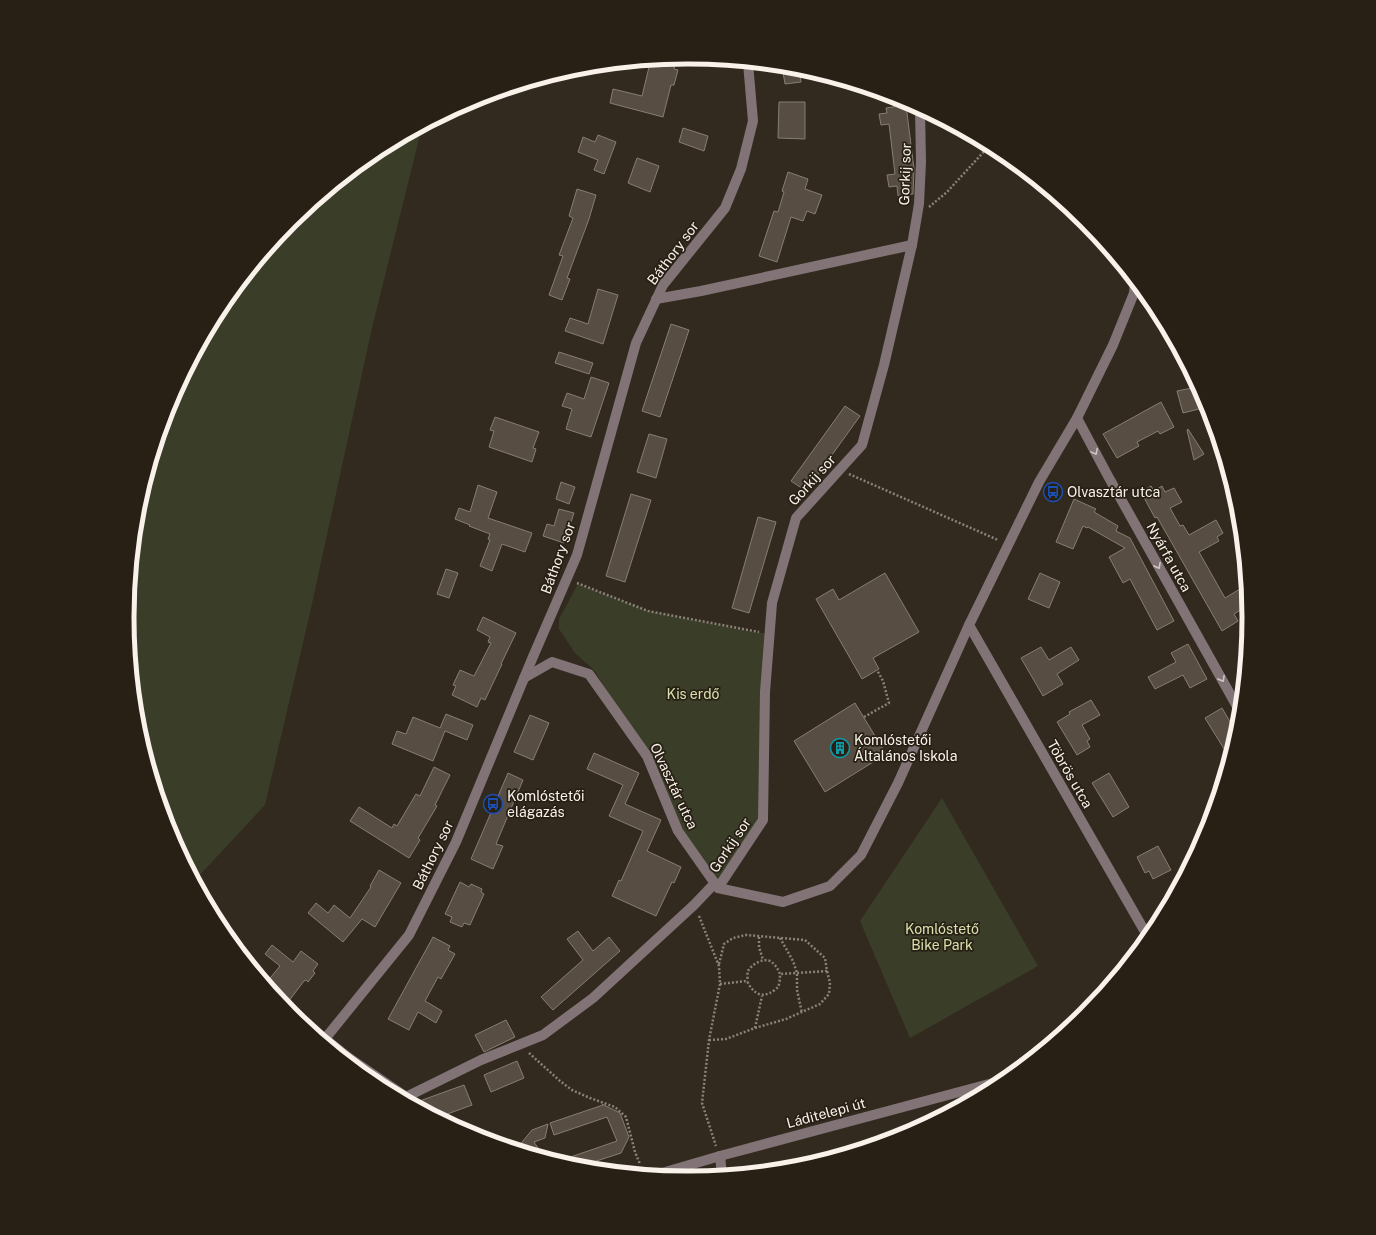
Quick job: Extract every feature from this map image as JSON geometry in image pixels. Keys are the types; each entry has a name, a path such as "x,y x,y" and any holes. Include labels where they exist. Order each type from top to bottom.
{"street":[{"name":"Báthory sor","path":"326,1036 409,935 456,842 577,555 636,343 663,285 721,214 728,201 740,169 753,121 748,68"},
{"name":"Gorkij sor","path":"409,1096 481,1060 543,1035 593,998 717,885 763,820 765,692 772,603 796,518 862,445 884,365 912,245 919,204 921,162 920,115"},
{"path":"656,299 701,291 912,245"},
{"path":"717,885 784,902 830,886 861,855 898,783 969,625 1039,482 1076,418 1113,345 1134,291"},
{"name":"Nyárfa utca","path":"1076,418 1235,703"},
{"name":"Töbrös utca","path":"969,625 1144,930"},
{"name":"Olvasztár utca","path":"524,678 552,662 588,674 647,756 678,831 717,885"},
{"name":"Láditelepi út","path":"670,1171 984,1085"},
{"path":"720,1156 721,1170"}],"path":[{"path":"928,209 947,192 985,150"},
{"path":"839,470 1009,545"},
{"path":"567,579 648,611 769,634"},
{"path":"864,717 889,702 883,680 877,670"},
{"path":"694,905 719,966"},
{"path":"709,1040 726,1039 755,1028 786,1019 820,1004 829,994 830,983 825,958 805,940 746,935 733,938 724,944 719,966 720,984 709,1040 702,1103 720,1156"},
{"path":"759,937 759,947 763,960"},
{"path":"780,938 789,952 797,973 797,990 802,1013"},
{"path":"763,960 769,960 775,965 780,974 778,986 772,992 762,996 750,988 748,971 754,964 763,960"},
{"path":"780,974 827,971"},
{"path":"720,984 748,980"},
{"path":"755,1028 762,996"},
{"path":"520,1044 560,1081 572,1090 615,1107 626,1117 635,1152 640,1164"}],"green space":[{"path":"421,133 372,328 310,613 265,805 199,876 177,829 164,795 153,761 139,690 134,618 136,581 139,545 153,474 177,406 192,373 228,310 249,281 272,253 323,201 380,157"},
{"name":"Kis erdő","path":"578,584 648,611 769,634 763,820 744,850 715,883 678,831 647,756 594,670 575,653 559,629 559,619"},
{"name":"Komlóstető Bike Park","path":"942,798 1038,966 910,1038 860,921"}],"building":[{"path":"675,64 674,69 678,70 674,85 671,85 663,117 610,103 613,89 642,96 649,65"},
{"path":"783,73 800,76 801,82 785,84"},
{"path":"779,102 805,102 805,139 778,138"},
{"path":"900,106 906,109 914,169 913,194 898,196 897,186 889,187 887,175 895,174 889,124 881,125 879,114 887,113 886,108"},
{"path":"683,128 708,136 704,151 679,142"},
{"path":"598,135 616,142 604,174 594,170 598,160 578,152 583,137 595,142"},
{"path":"637,158 659,166 650,192 628,183"},
{"path":"788,172 808,179 805,189 822,195 815,214 807,211 803,221 791,217 777,262 759,256 774,211 778,212 784,192 782,191"},
{"path":"577,189 596,195 589,219 567,278 570,279 562,300 549,295 563,256 559,255 573,218 569,216"},
{"path":"598,289 618,295 603,344 565,331 570,318 588,324"},
{"path":"671,324 689,330 660,417 642,411"},
{"path":"559,352 593,363 589,374 555,363"},
{"path":"591,377 609,383 591,437 566,429 572,409 562,406 567,393 584,399"},
{"path":"1191,388 1200,409 1183,413 1177,391"},
{"path":"1161,402 1174,427 1160,434 1158,431 1137,442 1139,446 1117,458 1103,434"},
{"path":"845,406 860,416 806,491 791,481"},
{"path":"495,417 539,432 533,448 536,449 532,462 489,447 494,431 490,430"},
{"path":"1188,429 1204,454 1194,460 1187,430"},
{"path":"649,434 667,439 656,478 637,472"},
{"path":"561,482 575,487 569,504 556,499"},
{"path":"478,485 497,492 488,518 532,533 525,552 502,544 492,571 480,566 490,540 488,539 490,534 455,519 459,508 470,512"},
{"path":"1151,486 1154,491 1162,486 1165,492 1174,488 1182,502 1170,508 1180,526 1183,525 1189,535 1216,520 1223,533 1217,537 1219,541 1199,552 1225,598 1240,589 1242,609 1234,614 1238,621 1222,631 1157,517 1155,518 1141,492"},
{"path":"631,494 651,500 625,582 606,576"},
{"path":"1074,499 1096,509 1094,512 1118,526 1116,531 1130,538 1174,621 1157,630 1130,579 1123,583 1109,557 1125,548 1088,527 1083,526 1073,549 1056,542"},
{"path":"559,509 574,513 564,543 543,536 547,524 554,526"},
{"path":"758,517 776,522 749,613 732,608"},
{"path":"446,569 458,573 449,598 437,594"},
{"path":"885,573 919,632 873,658 879,669 862,679 816,599 833,589 839,600"},
{"path":"1040,573 1060,582 1049,608 1028,599"},
{"path":"483,617 516,633 485,700 481,698 477,707 452,695 456,686 453,685 460,670 474,676 491,643 488,642 490,637 477,630"},
{"path":"1188,644 1207,679 1190,688 1183,675 1155,689 1148,677 1176,662 1171,653"},
{"path":"1041,647 1049,660 1071,647 1079,660 1057,674 1063,684 1043,696 1021,658"},
{"path":"1091,700 1100,715 1082,725 1090,739 1087,741 1090,747 1077,755 1057,722 1070,714 1069,712"},
{"name":"Komlóstetői Általános Iskola","path":"855,703 886,754 825,792 794,741"},
{"path":"1222,708 1231,724 1225,751 1205,718"},
{"path":"446,714 473,725 467,740 445,731 433,761 392,744 397,731 406,734 413,717 440,728"},
{"path":"530,715 549,723 533,760 514,752"},
{"path":"594,753 639,773 625,804 661,820 647,851 681,867 656,916 612,896 619,880 621,881 643,831 609,816 623,785 587,769"},
{"path":"434,767 450,775 435,805 437,806 418,838 420,840 409,858 350,821 359,807 392,828 394,824 397,826 416,794 420,796"},
{"path":"508,773 523,780 496,844 503,846 493,869 471,859"},
{"path":"1109,773 1129,807 1113,817 1092,783"},
{"path":"1158,846 1171,870 1153,879 1149,871 1145,873 1137,857"},
{"path":"379,870 401,883 375,927 362,919 343,942 308,913 316,903 328,913 334,905 350,918 371,887 370,886"},
{"path":"460,882 469,887 471,884 482,889 481,892 484,894 470,925 464,923 462,927 450,922 452,917 445,914"},
{"path":"578,931 593,951 609,937 620,951 553,1010 541,997 583,960 567,939"},
{"path":"433,937 450,946 448,950 455,954 441,979 438,977 425,1001 442,1011 436,1023 418,1012 409,1030 388,1019"},
{"path":"272,945 293,962 301,951 318,964 313,971 315,973 308,982 306,980 304,981 289,1001 269,979 280,966 265,954"},
{"path":"506,1020 515,1037 484,1052 475,1035"},
{"path":"517,1061 524,1078 491,1092 484,1075"},
{"path":"464,1085 472,1105 445,1115 419,1101"},
{"path":"602,1104 620,1113 629,1137 621,1153 593,1162 569,1158 617,1141 607,1117 554,1135 550,1123 603,1105"},
{"path":"548,1124 545,1138 534,1142 540,1150 520,1145 532,1130"}],"place":[{"name":"Olvasztár utca","path":"1053,492"},
{"name":"Komlóstetői Általános Iskola","path":"840,748"},
{"name":"Komlóstetői elágazás","path":"493,804"}]}
